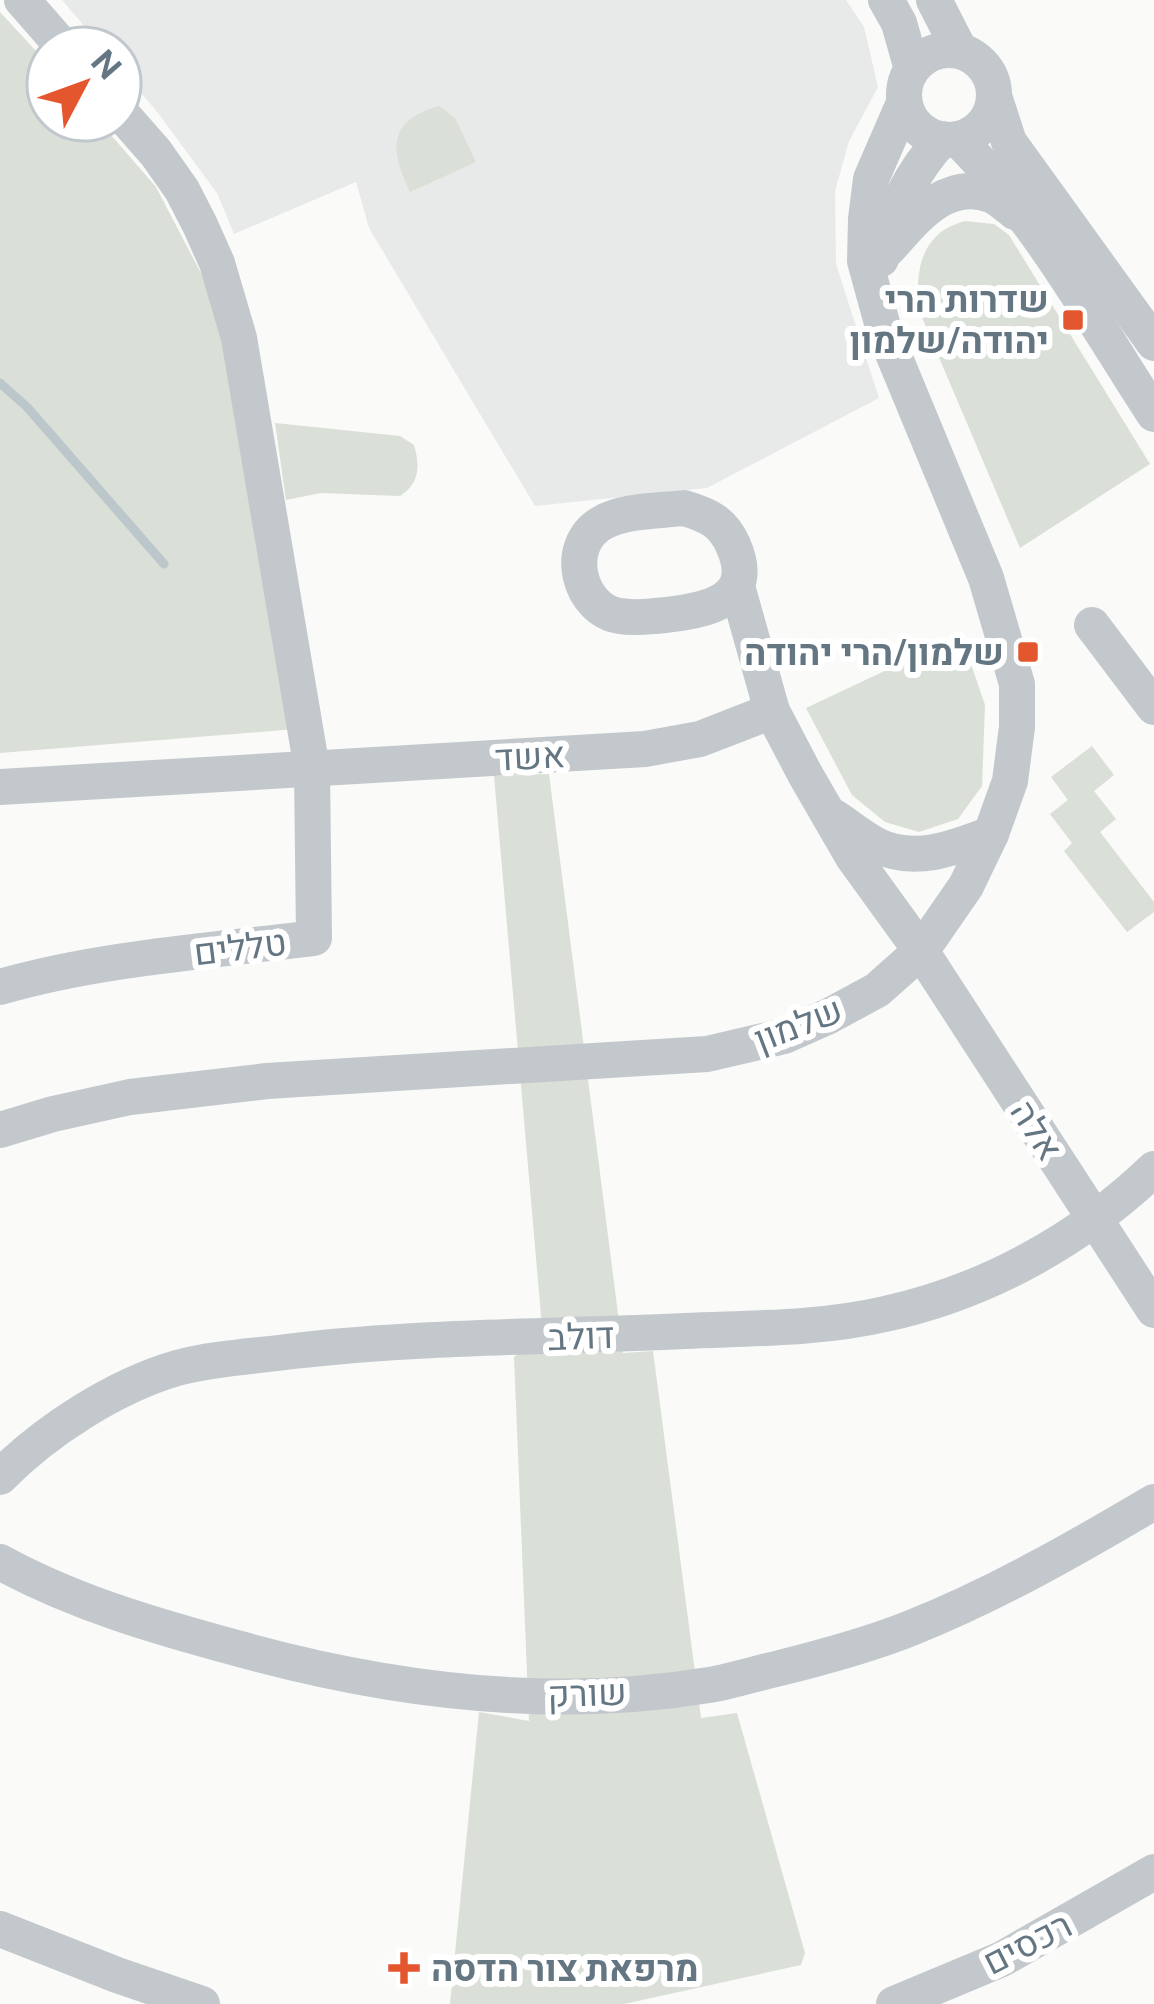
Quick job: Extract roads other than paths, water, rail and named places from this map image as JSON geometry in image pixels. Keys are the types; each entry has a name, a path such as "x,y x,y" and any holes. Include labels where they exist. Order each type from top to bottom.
{"street":[{"path":"22,0 43,24"},
{"path":"886,0 899,23 918,127 928,135 950,139 971,134 991,112 994,96"},
{"path":"934,0 960,51"},
{"path":"908,86 933,52 960,51 985,68 1009,142 1154,343"},
{"name":"שלמון","path":"0,1130 130,1097 267,1081 707,1054 784,1036 829,1016 877,990 921,951 966,886 991,834 1010,781 1017,684 986,578 885,334 866,261 871,179 908,86"},
{"path":"144,139 182,190 218,263 235,322 312,769"},
{"path":"950,139 983,165 1031,224 1154,414"},
{"name":"שלמון","path":"885,334 878,296 881,256 892,216 923,160 950,139"},
{"path":"881,256 918,216 950,193 992,195 1031,224"},
{"path":"737,586 706,610 637,618 610,614 584,586 578,571 579,553 587,536 602,522 622,516 684,508 718,521 731,539 740,572 737,586 772,711 853,857 921,951"},
{"path":"706,610 735,625 754,645"},
{"path":"1092,625 1154,707"},
{"name":"אשד","path":"0,787 645,749 700,739 772,711"},
{"name":"טללים","path":"0,987 106,965 314,938 312,769"},
{"path":"827,813 878,846 909,854 951,850 991,834"},
{"name":"אלה","path":"921,951 1154,1310"},
{"name":"דולב","path":"0,1477 50,1432 110,1396 177,1368 341,1346 807,1326 884,1315 958,1294 1018,1268 1095,1219 1154,1169"},
{"name":"שורק","path":"0,1562 150,1624 307,1666 474,1694 591,1696 710,1684 820,1658 909,1629 1000,1588 1154,1502"},
{"name":"רכסים","path":"894,2004 1002,1959 1154,1872"},
{"path":"0,1929 202,2004"}],"waterway":[{"path":"0,383 27,407 164,564"}],"place":[{"name":"שדרות הרי יהודה/שלמון","path":"1073,320"},
{"name":"שלמון/הרי יהודה","path":"1028,652"},
{"name":"מרפאת צור הדסה","path":"404,1968"}]}
